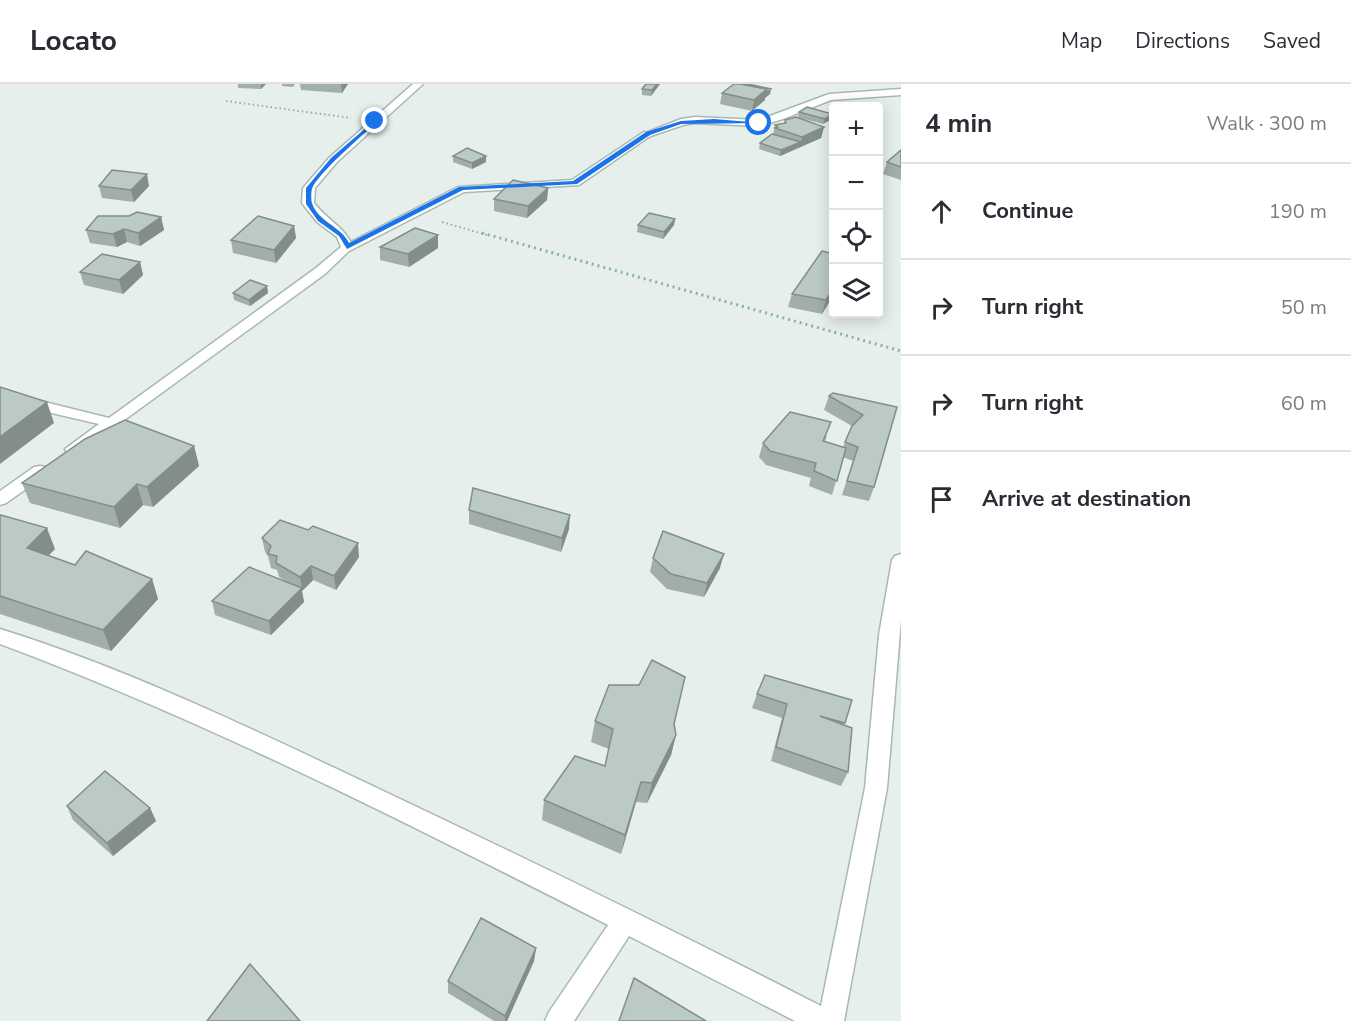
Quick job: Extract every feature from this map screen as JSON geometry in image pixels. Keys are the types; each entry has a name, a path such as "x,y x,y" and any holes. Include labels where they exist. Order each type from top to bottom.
{"street":[{"path":"347,247 342,235 321,220 308,203 309,188 333,160 418,84"},
{"path":"0,498 112,423 339,257 347,247 462,189 575,183 648,134 681,122 696,120 759,123 770,121 829,97 901,92"},
{"path":"0,396 112,423"},
{"path":"831,1021 876,788 889,635 899,586 901,560"},
{"path":"0,636 73,662 257,741 626,919 823,1021"},
{"path":"558,1021 626,919"}],"path":[{"path":"226,101 375,121"},
{"path":"412,214 901,351"}],"building":[{"path":"646,84 657,84 652,90 642,89"},
{"path":"734,84 767,89 754,100 722,93"},
{"path":"741,84 771,89 766,93 767,89"},
{"path":"807,107 829,113 829,116 825,119 799,112"},
{"path":"796,117 824,127 802,137 775,128 778,127 775,125 786,123 785,120"},
{"path":"772,134 801,142 781,150 760,143"},
{"path":"467,148 486,156 472,163 453,156"},
{"path":"901,150 901,167 887,162"},
{"path":"112,170 147,174 131,190 99,186"},
{"path":"513,180 548,188 528,206 494,199"},
{"path":"137,212 161,217 138,233 124,229 113,234 86,230 98,216 129,216"},
{"path":"649,213 675,219 664,232 638,225"},
{"path":"258,216 294,226 274,250 231,240"},
{"path":"415,228 438,235 408,254 380,247"},
{"path":"822,251 829,253 829,296 826,300 792,294"},
{"path":"102,254 140,262 119,280 80,272"},
{"path":"250,280 267,286 249,300 233,293"},
{"path":"0,387 47,402 0,437"},
{"path":"833,393 897,407 874,487 847,481 858,447 845,442 852,426 863,415 829,396"},
{"path":"790,412 831,422 823,441 846,448 837,481 814,471 816,463 770,451 763,443"},
{"path":"125,420 194,446 147,487 137,484 114,507 22,483 85,439"},
{"path":"473,488 570,515 562,538 469,510"},
{"path":"0,515 47,528 27,548 75,565 86,551 152,579 103,630 0,596"},
{"path":"280,520 308,530 313,526 358,543 334,576 311,566 300,577 276,563 277,556 268,554 271,546 262,538"},
{"path":"663,531 724,554 707,583 671,574 653,558"},
{"path":"249,567 302,588 269,621 212,601"},
{"path":"652,660 685,677 674,724 676,735 652,783 641,782 625,835 544,800 575,756 605,766 613,729 595,721 609,685 639,685"},
{"path":"765,675 852,700 845,723 820,716 852,728 848,772 776,747 787,704 757,694"},
{"path":"105,771 150,808 107,843 67,806"},
{"path":"481,918 536,948 505,1016 448,981"},
{"path":"250,964 300,1021 207,1021"},
{"path":"634,978 706,1021 619,1021"}],"route":[{"path":"375,121 333,160 309,188 308,203 321,220 342,235 347,247 462,189 575,183 648,134 681,122 714,120 759,123"}]}
